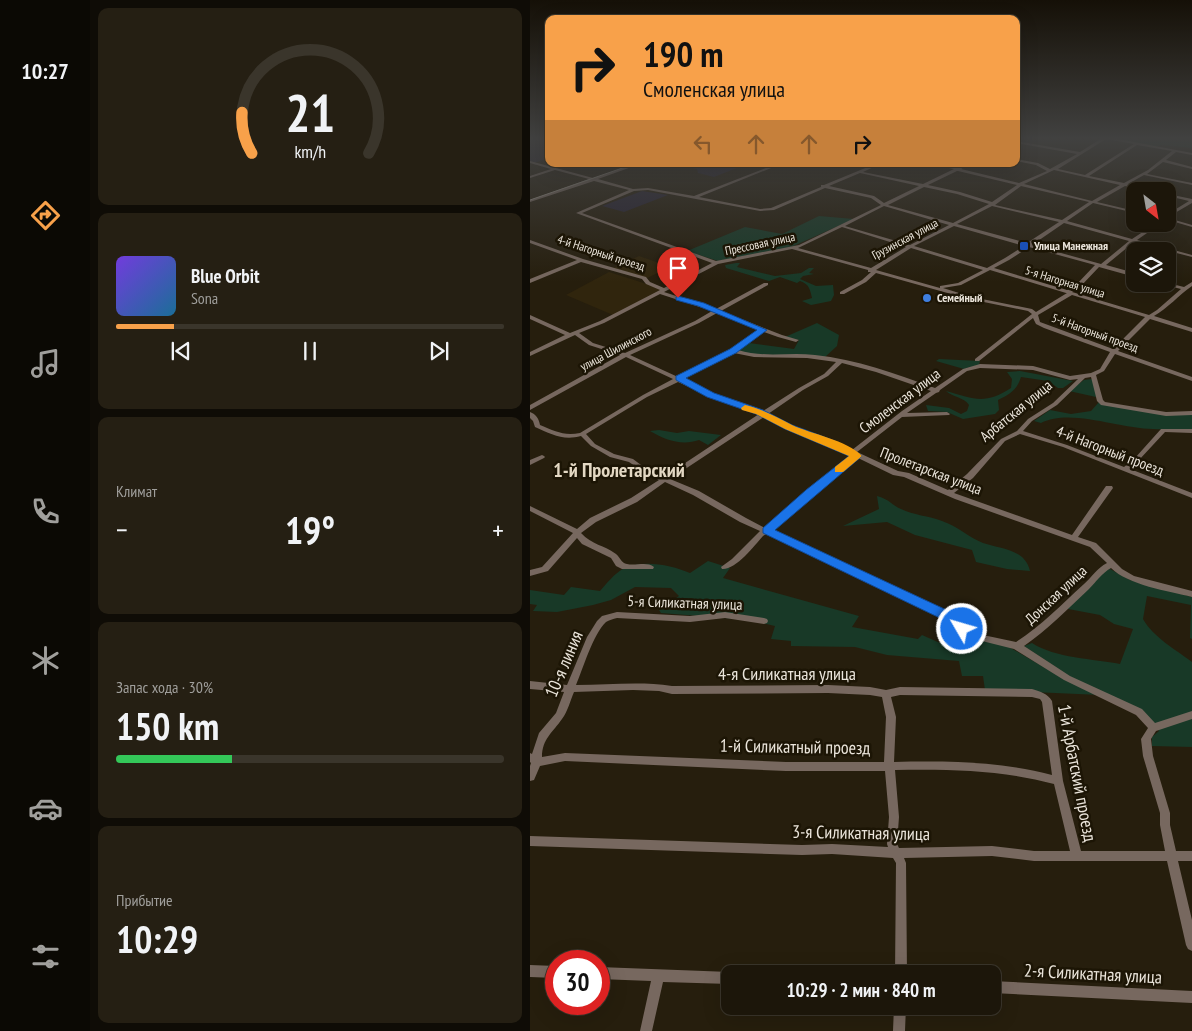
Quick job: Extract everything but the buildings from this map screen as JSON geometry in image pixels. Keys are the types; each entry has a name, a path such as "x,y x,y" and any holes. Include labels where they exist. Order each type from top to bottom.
{"street":[{"path":"530,202 575,186"},
{"path":"617,186 633,190 648,189 769,209 822,186"},
{"path":"694,198 724,186"},
{"path":"823,186 864,195 884,205 1126,272"},
{"path":"922,186 1192,256"},
{"name":"Прессовая улица","path":"530,354 570,335 577,334 716,263 794,248 922,186"},
{"name":"Грузинская улица","path":"842,293 864,281 872,271 912,246 992,204 1018,186"},
{"path":"1030,186 1126,210"},
{"path":"940,288 960,284 1029,246 1095,202 1123,186"},
{"path":"633,190 578,212 716,263"},
{"path":"1176,197 1192,201"},
{"path":"1176,212 1192,201"},
{"path":"1176,221 1192,226"},
{"name":"5-я Нагорная улица","path":"842,226 1192,330"},
{"path":"977,360 1034,316 1069,293 1100,265 1145,232"},
{"name":"4-й Нагорный проезд","path":"530,241 581,260 644,278 648,283 662,291 763,330 796,340"},
{"path":"530,249 539,245"},
{"name":"5-й Нагорный проезд","path":"794,248 971,298 1030,310 1034,313 1038,323 1046,327 1192,379"},
{"path":"530,281 581,260"},
{"name":"улица Шилинского","path":"530,408 625,354 697,322 766,284"},
{"path":"1082,378 1102,370 1113,352 1149,317 1189,290 1192,284"},
{"path":"1176,286 1189,290"},
{"path":"530,317 570,335"},
{"path":"530,414 536,420 537,426 556,436 568,438 582,434 644,396 733,351 763,330"},
{"name":"Пролетарская улица","path":"577,334 591,344 625,354 728,402 764,414 789,427 896,473 1093,545 1112,564 1131,578 1192,594"},
{"path":"733,351 748,355 817,357 841,361 873,368 937,391"},
{"path":"530,573 545,569 577,533 593,520 634,500 801,389 826,375 841,361"},
{"name":"Смоленская улица","path":"725,567 735,561 760,534 901,414 965,370 980,366 1033,368 1070,378 1082,378"},
{"path":"1092,375 1103,404 1166,414 1192,413"},
{"name":"Арбатская улица","path":"950,492 970,476 1003,440 1019,432 1030,420 1055,404 1082,378"},
{"path":"901,414 946,414"},
{"path":"1124,470 1137,459 1162,430 1192,431"},
{"name":"4-й Нагорный проезд","path":"1019,432 1065,446 1192,496"},
{"path":"582,434 593,445 612,456 631,460 647,472 948,616 962,629 981,638 1017,646 1048,668 1139,712 1153,728"},
{"path":"530,463 542,457"},
{"path":"1074,537 1109,488"},
{"path":"530,508 577,533 584,542 614,556 618,564 624,567 650,567"},
{"name":"Донская улица","path":"1017,646 1033,635 1072,597 1087,586 1105,566 1112,564"},
{"name":"5-я Силикатная улица","path":"606,618 617,615 635,615 690,619 726,615 764,621"},
{"name":"10-я линия","path":"530,777 542,736 560,715 592,637 606,618"},
{"name":"4-я Силикатная улица","path":"530,685 571,689 598,686 672,690 828,689 870,690 886,694 900,691 1013,693 1044,696"},
{"path":"886,694 891,717 890,767 894,817 892,844 898,853 901,863 901,965"},
{"name":"1-й Арбатский проезд","path":"1044,696 1047,701 1058,782 1077,856"},
{"path":"1192,715 1153,728 1146,739 1148,756 1166,813 1165,825 1192,945"},
{"name":"1-й Силикатный проезд","path":"534,760 565,757 602,757 890,767 933,765 1025,773 1058,782"},
{"name":"3-я Силикатная улица","path":"531,842 792,850 832,849 898,853 992,852 1034,856 1192,856"},
{"path":"530,971 545,972"},
{"path":"610,974 721,978"},
{"path":"646,1031 658,976"},
{"name":"2-я Силикатная улица","path":"1001,987 1192,997"},
{"path":"899,1031 900,1015"}],"shaded area":[{"path":"642,191 668,195 624,212 602,206"},
{"path":"639,256 671,267 647,278 613,268"},
{"path":"609,272 660,290 613,315 566,295"}],"green space":[{"path":"819,216 854,219 791,247 718,261 687,251 745,227 782,234"},
{"path":"740,263 737,267 775,276 801,273 809,268 814,268 809,273 814,274 803,276 800,279 816,286 833,285 834,295 831,301 811,305 802,301 812,298 809,287 803,282 797,283 780,277 769,281 726,268 725,265"},
{"path":"817,323 839,335 837,346 825,357 749,354 739,351 749,343 794,349 799,340 785,337"},
{"path":"939,359 980,361 979,365 964,369 936,361"},
{"path":"1020,371 1073,381 1063,388 1058,388 1048,381 1021,377 1013,391 998,400 999,410 995,414 963,419 947,412 928,411 926,405 949,408 961,414 967,411 969,405 964,400 946,391 979,399 994,397 1011,388 1012,379 1007,372"},
{"path":"1092,379 1096,389 1096,397 1069,391 1084,380"},
{"path":"1099,402 1153,413 1192,414 1192,430 1140,428 1081,418 1053,419 1041,423 1034,421 1050,410 1071,414 1091,411"},
{"path":"659,430 677,433 689,431 721,435 708,445 699,440 693,442 674,441 650,431"},
{"path":"877,496 906,511 948,523 983,543 1018,554 1023,558 1030,571 1007,569 976,562 972,550 915,535 887,522 843,526 879,509"},
{"path":"708,561 730,568 723,578 859,616 852,627 918,639 922,635 940,643 951,622 960,631 1004,644 1066,680 1100,695 985,690 983,676 962,676 959,661 887,655 855,647 791,646 791,641 771,639 775,626 750,620 661,613 659,610 679,596 671,588 635,587 611,600 557,612 533,611 537,605 530,604 530,590 564,595 571,587 600,591 617,573 631,566 656,564 690,573"},
{"path":"1110,569 1130,580 1192,597 1192,639 1190,638 1191,605 1147,596 1143,619 1158,637 1192,662 1192,747 1152,746 1152,737 1159,731 1151,719 1069,676 1024,646 1032,643 1063,655 1120,664 1133,629 1114,624 1100,615 1063,608 1105,570"}],"tram line":[{"path":"530,200 570,186"}],"slow traffic":[{"path":"745,408 759,412 804,434 831,443 856,456 839,470"}],"place":[{"name":"Улица Манежная","path":"1024,246"},
{"name":"Семейный","path":"927,298"}],"district":[{"name":"1-й Пролетарский","path":"619,470"}],"route":[{"path":"678,298 701,305 763,330 733,351 679,378 711,395 759,412 804,434 831,443 856,456 810,492 767,530 948,616 962,629"}]}
